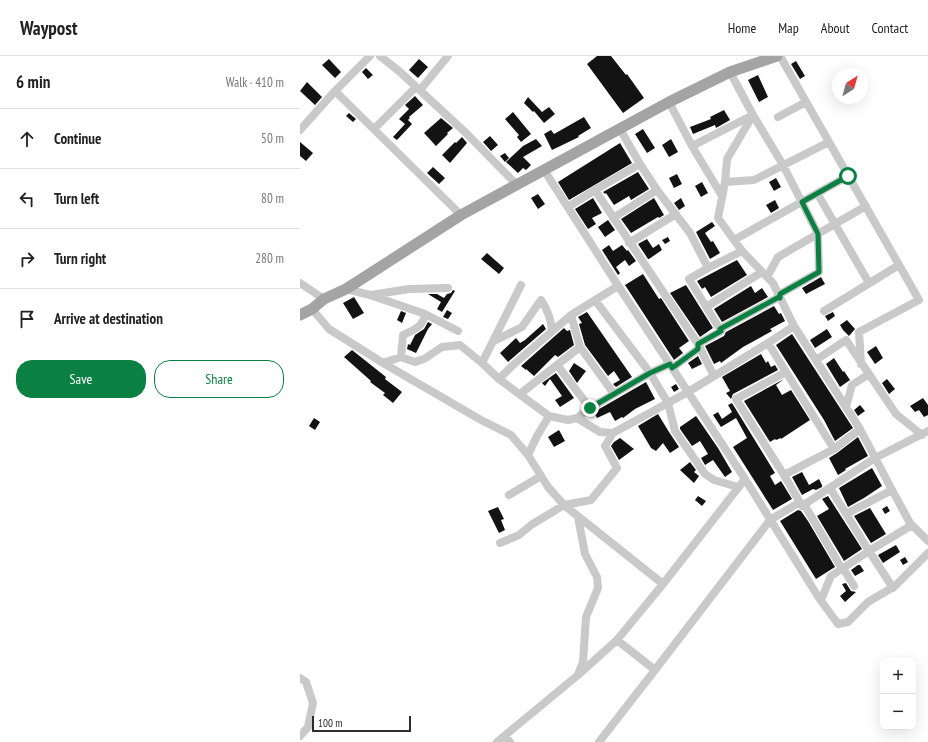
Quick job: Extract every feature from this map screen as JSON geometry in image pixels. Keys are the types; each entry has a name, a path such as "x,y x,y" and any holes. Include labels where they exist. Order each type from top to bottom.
{"main road":[{"path":"300,315 312,309 324,299 346,289 461,216 669,102 730,72 777,56"}],"street":[{"path":"300,130 335,91 370,56"},
{"path":"380,56 466,133 517,185"},
{"path":"374,129 418,89 448,56"},
{"path":"780,56 919,300 859,332 862,364"},
{"path":"730,72 753,115 783,165 818,234 819,272 780,294 780,298"},
{"path":"335,91 461,216"},
{"path":"669,102 692,146 722,196"},
{"path":"778,117 806,102"},
{"path":"692,146 753,115"},
{"path":"753,115 727,159 725,182 718,218 742,251 773,283 794,326 860,429 912,525 928,541"},
{"path":"620,129 657,190 690,233 708,268"},
{"path":"725,182 754,180 829,142"},
{"path":"568,207 640,164"},
{"path":"544,170 618,286 745,479 821,600 838,624 848,622 868,602 893,588 928,553"},
{"path":"734,240 848,176"},
{"path":"595,190 629,243 698,344 714,376"},
{"path":"613,218 657,190"},
{"path":"817,194 869,283"},
{"path":"706,307 764,275 778,257 866,206"},
{"path":"629,243 676,214"},
{"path":"721,331 689,279 742,251"},
{"path":"824,310 899,265"},
{"path":"300,283 324,299"},
{"path":"482,362 521,285"},
{"path":"499,380 513,365 571,315 618,286"},
{"path":"370,295 409,289 448,288"},
{"path":"346,289 370,295 425,314 458,331"},
{"path":"698,344 721,331 720,329 779,297 780,298"},
{"path":"494,340 522,327 541,300 547,308 552,331"},
{"path":"595,300 650,373 668,403 675,431 705,474 714,480 738,487"},
{"path":"312,309 329,329 383,364 510,435 528,456 548,487 564,505 663,584"},
{"path":"401,357 403,335 414,330 424,322 425,314"},
{"path":"571,315 580,347 614,394"},
{"path":"577,418 600,432 612,433 688,392 794,326"},
{"path":"816,360 846,340 896,414 925,433"},
{"path":"768,343 834,449"},
{"path":"383,364 401,357 415,362 424,359 442,347 460,345 482,362 499,380 549,416 568,420 577,418 590,408 650,373 671,366 698,349 698,344"},
{"path":"520,394 580,347"},
{"path":"558,365 590,408"},
{"path":"786,372 736,399 854,586"},
{"path":"846,407 852,385 869,374"},
{"path":"528,456 537,436 549,416"},
{"path":"784,475 834,449 860,429"},
{"path":"500,542 519,535 531,525 564,505 591,500 617,468 605,446 612,433"},
{"path":"599,742 770,520 830,488 875,458 925,433"},
{"path":"509,495 541,476"},
{"path":"497,742 508,739 617,640 745,479"},
{"path":"830,488 893,588"},
{"path":"846,514 892,490"},
{"path":"578,517 586,554 597,577 598,588 586,617 583,662 578,675"},
{"path":"821,600 831,576 912,525"},
{"path":"617,640 655,670"},
{"path":"300,678 306,682 313,702 308,727 300,736"}],"building":[{"path":"597,56 611,56 626,75 627,74 644,98 623,113 587,64"},
{"path":"329,59 341,72 335,78 322,65"},
{"path":"419,59 428,67 418,78 409,70"},
{"path":"796,61 805,76 800,79 791,64"},
{"path":"366,68 373,75 368,79 362,72"},
{"path":"758,75 768,97 759,102 748,80"},
{"path":"307,82 322,97 315,105 300,91"},
{"path":"415,96 423,105 409,117 410,118 408,120 412,124 397,140 393,137 405,124 399,119 409,109 405,105"},
{"path":"528,97 542,112 549,107 555,114 544,123 534,111 533,112 524,103"},
{"path":"724,110 730,120 716,128 715,125 693,134 690,127 711,119 710,117"},
{"path":"513,112 531,134 521,142 517,137 519,135 505,119"},
{"path":"349,113 356,119 353,122 346,116"},
{"path":"584,117 591,128 578,136 579,137 552,150 544,134 551,130 554,134"},
{"path":"441,118 453,128 436,146 424,133"},
{"path":"643,129 655,148 647,153 635,134"},
{"path":"490,136 498,145 491,151 483,142"},
{"path":"462,137 467,143 450,163 442,155"},
{"path":"536,139 542,146 523,157 531,165 526,170 523,168 518,173 506,162 523,146"},
{"path":"671,139 678,152 669,157 662,145"},
{"path":"300,142 313,153 306,161 300,156"},
{"path":"620,143 632,163 569,200 558,182"},
{"path":"505,153 509,158 505,162 500,156"},
{"path":"433,167 445,178 439,184 427,173"},
{"path":"638,172 649,189 631,200 629,196 614,205 606,193 605,194 603,192"},
{"path":"677,174 682,184 674,188 669,178"},
{"path":"776,178 781,187 774,191 769,182"},
{"path":"702,182 708,193 701,197 695,186"},
{"path":"538,194 545,204 538,209 531,198"},
{"path":"593,198 602,213 592,218 596,224 588,229 575,209"},
{"path":"654,198 664,215 631,233 621,219"},
{"path":"681,198 685,206 679,210 674,203"},
{"path":"775,200 779,208 771,213 766,205"},
{"path":"608,220 615,230 605,237 598,227"},
{"path":"712,222 715,226 705,233 711,242 713,241 720,253 710,259 696,232"},
{"path":"668,237 670,241 665,244 662,240"},
{"path":"647,239 653,248 659,244 662,250 649,259 638,244"},
{"path":"609,245 613,251 622,245 627,251 628,250 636,261 629,266 625,260 616,267 620,273 618,275 602,250"},
{"path":"487,253 504,268 499,274 481,259"},
{"path":"737,260 747,275 711,297 705,287 702,289 697,281"},
{"path":"643,274 659,299 661,298 689,341 679,348 683,353 674,360 625,285"},
{"path":"821,277 825,284 806,294 802,288"},
{"path":"686,285 713,328 700,337 670,293"},
{"path":"751,286 755,293 762,288 768,297 722,322 714,309"},
{"path":"453,290 455,291 442,312 437,309 441,302 428,294 437,294 444,298"},
{"path":"354,297 364,313 353,319 343,303"},
{"path":"774,306 779,314 781,313 785,321 770,329 772,331 743,347 721,363 720,361 714,364 705,346 724,336 726,332"},
{"path":"447,310 452,313 448,319 443,317"},
{"path":"401,311 406,313 402,323 397,320"},
{"path":"587,312 632,377 616,387 613,384 620,380 614,371 608,376 585,345 579,324 582,323 578,317"},
{"path":"833,312 835,316 828,321 825,316"},
{"path":"847,320 855,329 849,336 840,325"},
{"path":"428,322 432,324 416,353 407,349 408,344 410,345 415,335 424,329"},
{"path":"543,324 546,329 508,362 500,353 516,338 520,343"},
{"path":"564,328 567,331 570,330 574,345 558,357 555,355 534,376 521,366"},
{"path":"827,329 832,337 815,348 810,340"},
{"path":"792,334 853,428 835,441 824,420 776,345"},
{"path":"876,346 883,358 875,364 867,352"},
{"path":"352,350 402,392 393,403 383,395 385,393 370,382 371,381 344,357"},
{"path":"761,354 766,363 768,361 771,367 775,365 778,370 733,394 731,399 726,393 730,391 722,377"},
{"path":"698,356 702,364 692,369 688,363"},
{"path":"834,358 850,380 840,387 826,364"},
{"path":"574,363 586,371 577,383 569,371"},
{"path":"556,373 574,398 560,407 555,400 562,396 550,379 545,386 542,383"},
{"path":"784,379 776,385 782,395 791,390 810,420 781,439 775,439 770,442 744,401"},
{"path":"887,379 895,389 889,394 882,383"},
{"path":"646,382 655,399 635,409 623,418 622,417 615,421 610,412 597,418 594,412"},
{"path":"676,384 679,389 674,392 671,387"},
{"path":"923,398 928,405 928,415 924,417 919,410 915,412 910,406"},
{"path":"732,403 775,473 770,476 775,485 781,481 792,499 773,510 733,447 747,438 736,418 721,427 713,415 718,412 722,419 732,412 728,405"},
{"path":"860,405 865,411 858,416 854,410"},
{"path":"658,414 679,447 670,453 663,443 656,451 651,448 638,426"},
{"path":"696,416 718,448 732,472 725,477 713,460 705,465 701,458 708,454 700,441 692,446 680,429 680,427"},
{"path":"314,418 320,422 315,430 309,426"},
{"path":"559,430 565,441 554,447 548,437"},
{"path":"858,437 868,456 845,469 846,470 838,475 829,458"},
{"path":"620,438 634,449 619,460 611,446"},
{"path":"690,462 696,470 694,472 699,476 694,483 680,470"},
{"path":"872,468 882,486 848,507 839,488"},
{"path":"802,472 809,485 819,479 822,487 816,490 813,489 802,495 792,477"},
{"path":"698,496 706,501 702,506 695,500"},
{"path":"828,496 862,549 844,561 817,516 829,509 822,499"},
{"path":"887,506 890,511 885,514 882,509"},
{"path":"498,507 504,519 501,520 505,530 499,533 488,511"},
{"path":"870,508 886,534 871,543 854,516"},
{"path":"798,510 801,511 808,521 835,567 816,579 780,521"},
{"path":"896,545 900,552 883,563 878,555"},
{"path":"905,557 908,562 903,565 900,560"},
{"path":"860,565 864,571 855,576 851,570"},
{"path":"846,583 851,591 856,592 845,602 840,596 846,591 842,584"}],"route":[{"path":"590,408 650,373 670,364 672,368 698,349 698,344 721,331 720,329 779,297 780,298 780,294 819,272 818,234 802,202 848,176"}]}
